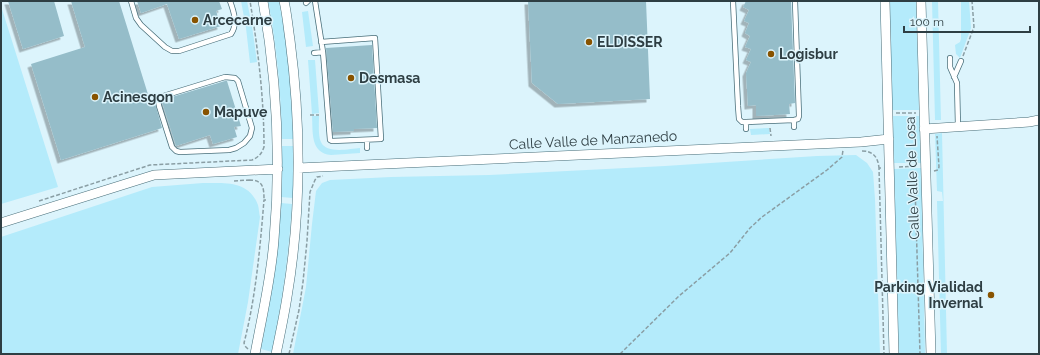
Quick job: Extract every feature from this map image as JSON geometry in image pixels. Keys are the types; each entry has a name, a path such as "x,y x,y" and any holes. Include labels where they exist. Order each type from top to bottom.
{"street":[{"path":"255,354 269,284 274,246 278,169 276,94 263,1"},
{"path":"276,354 290,281 298,168 296,93 284,1"},
{"name":"Calle Valle de Losa","path":"885,1 894,354"},
{"name":"Calle Valle de Losa","path":"921,1 931,354"},
{"path":"924,129 1029,122 1039,120"},
{"name":"Calle Valle de Manzanedo","path":"298,168 889,139"},
{"path":"1,223 154,175 278,169"}],"lane":[{"path":"130,1 136,18 141,25 165,47 172,51 178,51 231,34 234,29 235,19 230,1"},
{"path":"315,1 321,42 323,52 330,140 332,142 381,139 375,38 321,42"},
{"path":"733,1 738,106 740,119 742,122 798,119 800,102 795,1"},
{"path":"314,53 323,52"},
{"path":"950,58 950,67 957,83 958,127"},
{"path":"954,77 961,61"},
{"path":"225,77 235,78 238,81 252,128 250,136 244,143 236,148 189,154 176,151 172,147 158,100 160,97 225,77"},
{"path":"794,120 794,127"},
{"path":"746,122 746,129"},
{"path":"367,140 367,148"}],"path":[{"path":"961,61 974,27 972,1"},
{"path":"310,115 319,115"},
{"path":"620,354 679,296 730,253 750,228 762,217 827,170 842,157 842,142"},
{"path":"862,151 867,151 874,155 877,159 879,168 884,354"},
{"path":"248,160 249,180"},
{"path":"879,168 926,166"},
{"path":"289,354 298,317 303,282 310,192 317,177 325,176"},
{"path":"234,181 255,180 259,182 262,185 264,200"}],"shaded area":[{"path":"241,1 247,1 257,62 250,63"},
{"path":"268,1 279,1 289,70 293,139 282,139 278,70"},
{"path":"890,1 916,1 919,110 892,110"},
{"path":"932,1 938,1 941,120 935,120"},
{"path":"961,1 969,1 971,28 960,58 956,54 955,45 960,42 961,39"},
{"path":"1,6 58,187 1,204"},
{"path":"308,11 313,46 306,47 302,12"},
{"path":"308,60 315,60 319,113 312,114"},
{"path":"312,116 319,116 319,136 324,146 338,150 360,148 360,153 331,155 319,150 314,141"},
{"path":"893,116 919,116 921,163 894,163"},
{"path":"769,128 770,134 751,135 750,129"},
{"path":"942,133 947,354 941,354 937,201 943,201 942,192 937,191 935,134"},
{"path":"282,146 293,146 293,198 281,197"},
{"path":"856,155 867,163 873,172 880,354 293,354 306,287 316,191 322,183 330,180 489,175"},
{"path":"921,168 925,354 899,354 894,169"},
{"path":"203,183 227,183 242,187 249,191 258,205 260,217 248,302 238,354 1,354 1,237 152,187"},
{"path":"281,203 292,204 285,278 272,352 261,349 274,277"}],"building":[{"path":"8,1 54,1 64,36 23,49"},
{"name":"Acinesgon","path":"71,1 119,1 151,104 155,103 162,128 61,160 31,64 85,47"},
{"name":"Arcecarne","path":"137,1 219,1 222,9 216,11 221,26 179,39 167,4 141,13"},
{"name":"ELDISSER","path":"528,1 646,1 650,99 558,104 532,83"},
{"name":"Logisbur","path":"746,1 791,1 795,103 789,104 790,114 756,116 756,105 748,106 746,73 751,62 746,60 751,49 745,47 750,36 745,33 749,23 744,21 749,10 743,7"},
{"name":"Desmasa","path":"372,45 377,128 333,132 326,48"},
{"path":"227,81 241,126 234,127 237,137 213,144 210,135 176,146 162,100"}],"place":[{"name":"Arcecarne","path":"195,20"},
{"name":"ELDISSER","path":"589,42"},
{"name":"Logisbur","path":"771,54"},
{"name":"Desmasa","path":"351,78"},
{"name":"Acinesgon","path":"95,97"},
{"name":"Mapuve","path":"206,112"},
{"name":"Parking Vialidad Invernal","path":"991,295"}]}
